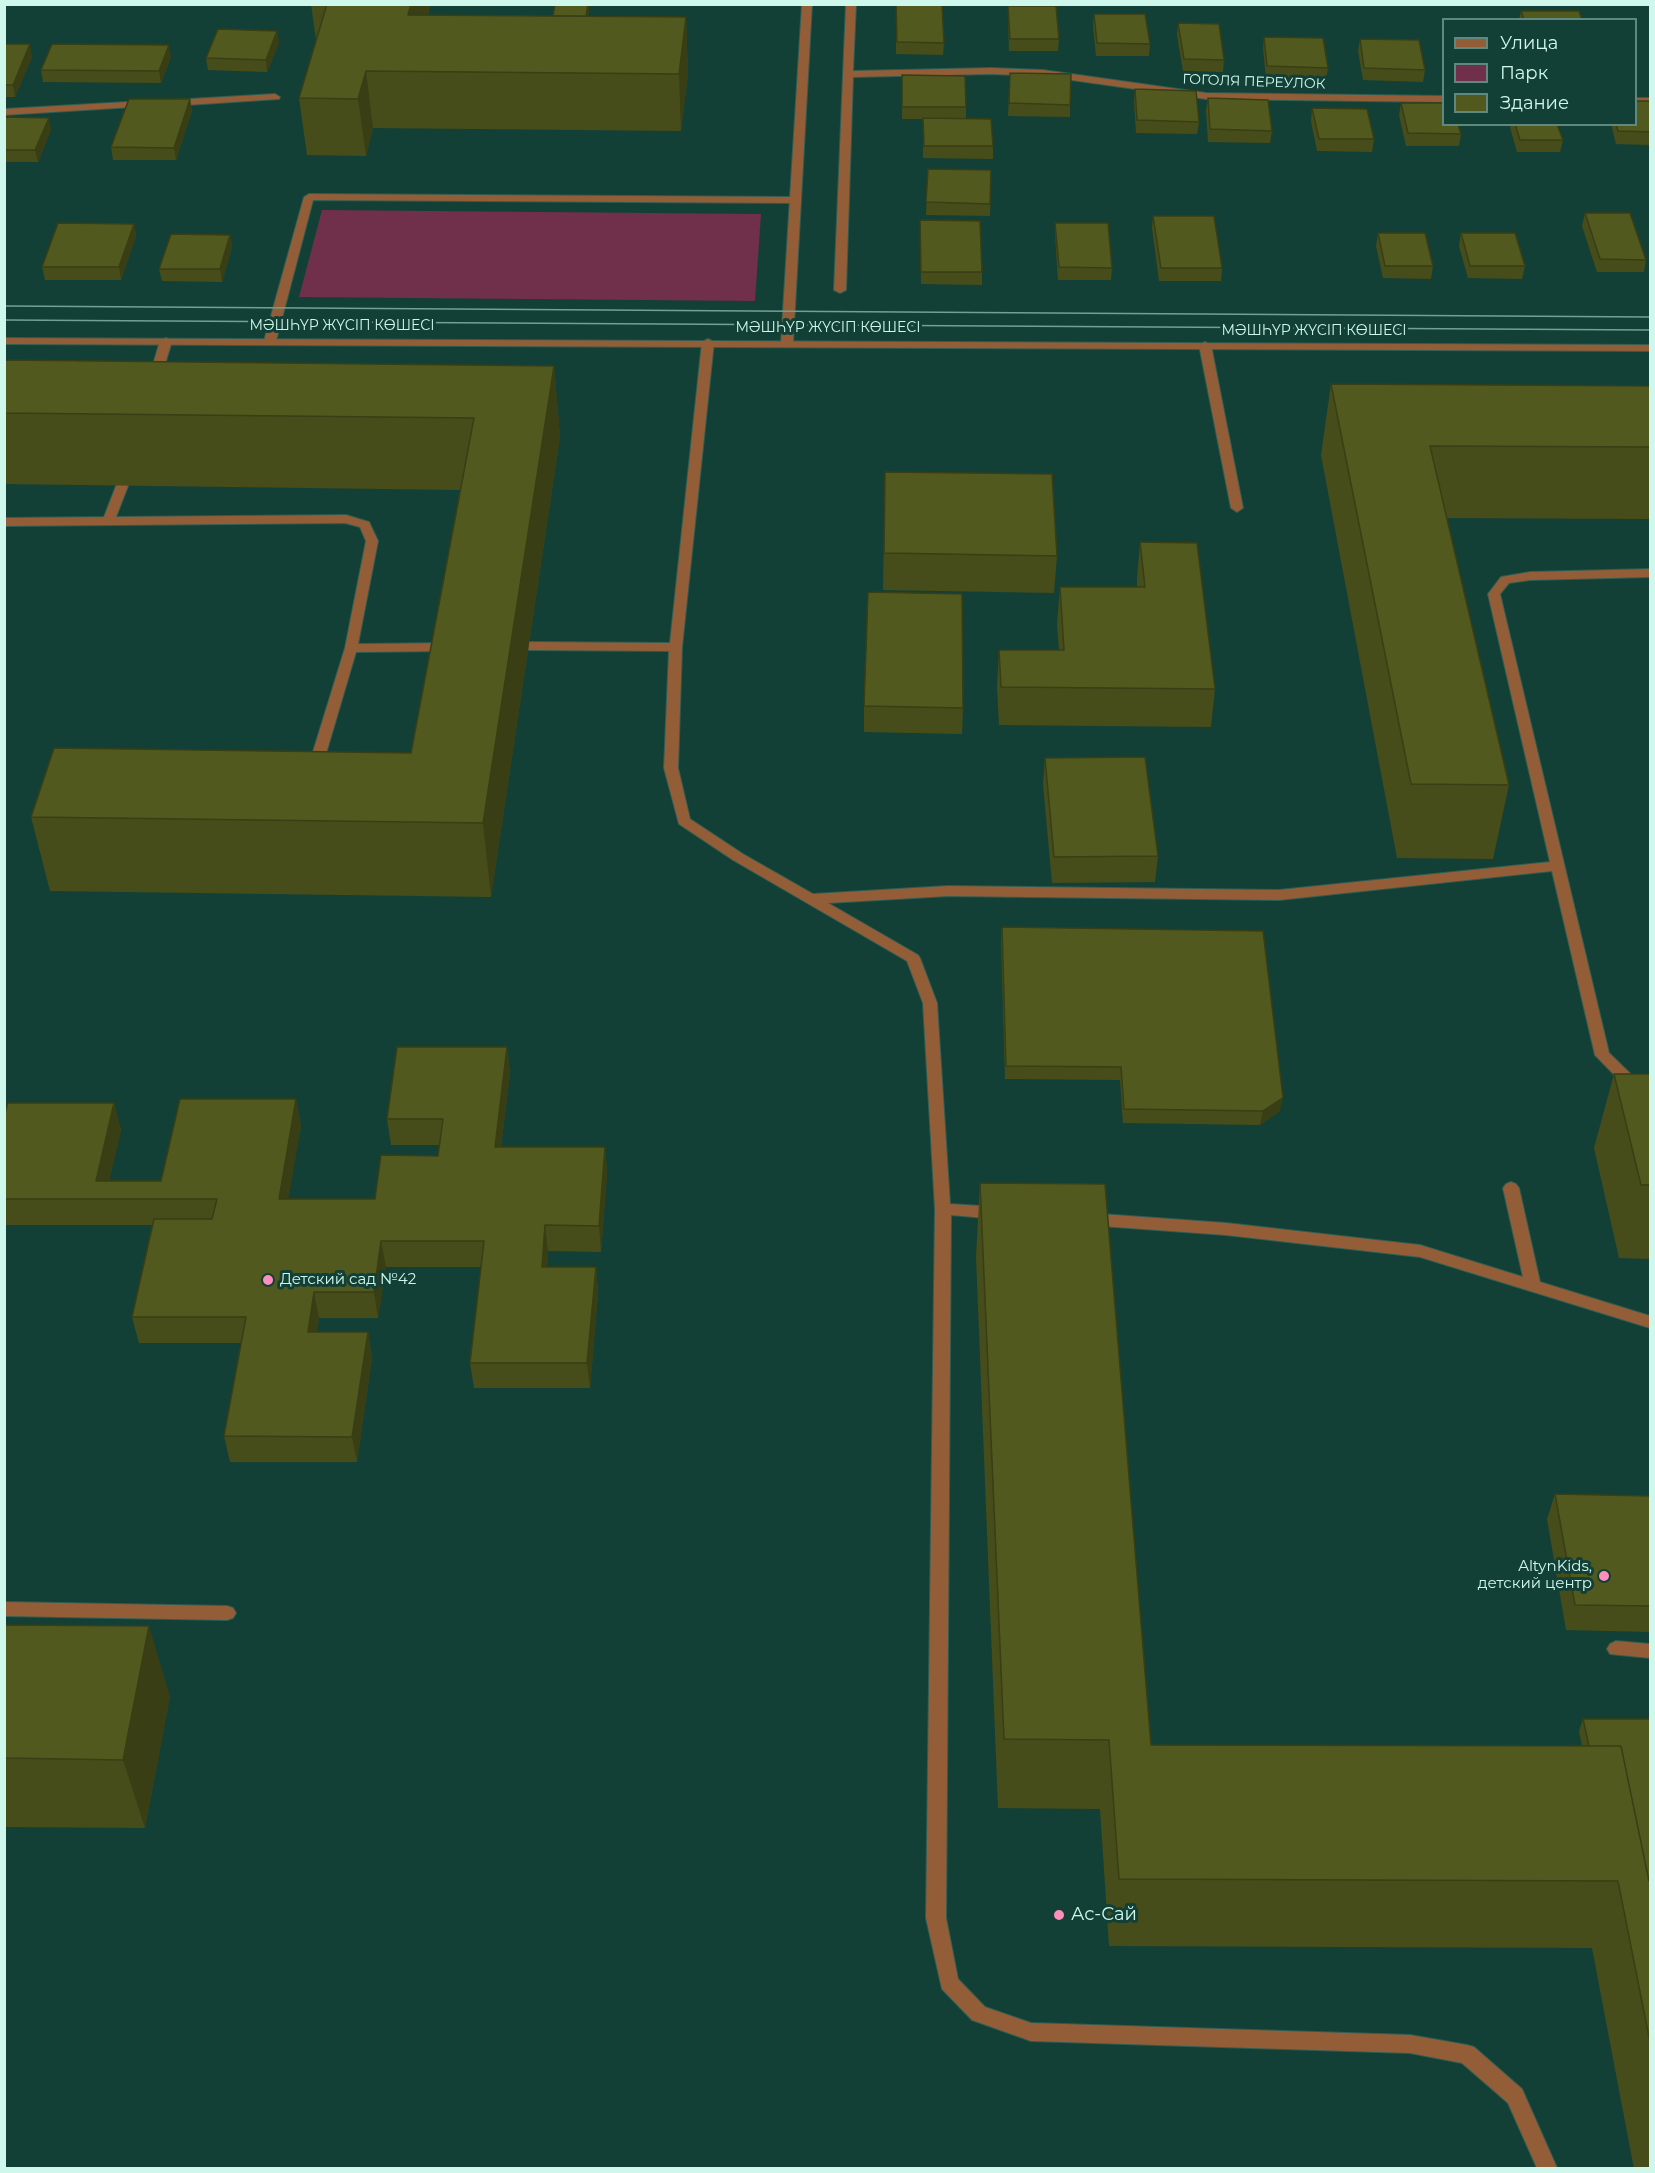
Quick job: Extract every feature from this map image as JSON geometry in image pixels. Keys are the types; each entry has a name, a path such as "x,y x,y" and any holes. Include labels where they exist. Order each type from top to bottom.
{"street":[{"path":"787,343 807,4"},
{"path":"840,290 851,4"},
{"name":"ГОГОЛЯ ПЕРЕУЛОК","path":"849,74 991,70 1043,73 1206,96 1442,99"},
{"path":"4,112 275,97"},
{"path":"270,341 309,197 794,201"},
{"name":"МӘШҺҮР ЖҮСІП КӨШЕСІ","path":"4,341 708,342 1650,348"},
{"path":"151,391 166,341"},
{"path":"708,342 676,647 671,768 684,821 738,857 913,958 930,1003 943,1209 936,1918 950,1983 979,2014 1031,2032 1410,2044 1467,2054 1515,2096 1547,2169"},
{"path":"1205,345 1237,508"},
{"path":"110,521 122,486"},
{"path":"4,522 346,519 365,525 372,542 351,648 318,757 306,769 299,772"},
{"path":"1650,573 1530,576 1505,580 1494,594 1602,1055 1636,1088 1650,1092"},
{"path":"529,646 676,647"},
{"path":"351,648 453,647"},
{"path":"809,898 948,891 1279,895 1557,866"},
{"path":"1511,1188 1533,1287"},
{"path":"943,1209 1014,1214"},
{"path":"1073,1218 1226,1229 1420,1251 1650,1322"},
{"path":"4,1609 227,1613"},
{"path":"1616,1649 1650,1650"}],"green space":[{"path":"322,210 761,214 755,301 299,297"}],"building":[{"path":"327,4 411,4 408,15 686,17 679,74 366,71 358,99 299,98"},
{"path":"555,4 588,4 586,16 553,16"},
{"path":"896,5 942,5 944,43 897,42"},
{"path":"1008,6 1056,6 1059,39 1010,39"},
{"path":"1521,11 1579,11 1581,18 1523,18"},
{"path":"1094,14 1145,14 1150,44 1097,43"},
{"path":"1178,23 1219,24 1224,60 1184,59"},
{"path":"218,29 277,31 266,60 206,58"},
{"path":"1264,37 1323,38 1328,68 1267,66"},
{"path":"1360,39 1419,40 1425,70 1364,68"},
{"path":"4,44 30,44 13,85 4,85"},
{"path":"52,44 169,45 159,71 41,70"},
{"path":"1010,73 1071,74 1070,105 1009,103"},
{"path":"902,75 965,76 966,107 902,107"},
{"path":"1135,89 1196,91 1199,122 1137,120"},
{"path":"1208,98 1268,100 1272,131 1210,129"},
{"path":"129,99 190,99 174,148 111,147"},
{"path":"1637,101 1650,101 1650,132 1618,131 1617,126 1637,126"},
{"path":"1401,103 1442,103 1442,126 1459,126 1461,134 1408,133"},
{"path":"1312,108 1367,109 1374,139 1319,139"},
{"path":"4,117 49,118 35,150 4,150"},
{"path":"923,118 991,119 993,146 924,146"},
{"path":"1516,126 1558,126 1563,140 1520,140"},
{"path":"928,169 991,170 990,204 926,202"},
{"path":"1585,213 1630,213 1646,260 1600,259"},
{"path":"1153,216 1214,216 1222,268 1161,268"},
{"path":"920,220 980,221 982,272 921,272"},
{"path":"58,223 134,224 119,267 42,267"},
{"path":"1055,223 1108,223 1112,268 1059,267"},
{"path":"1378,233 1425,233 1433,266 1385,266"},
{"path":"1461,233 1515,233 1525,266 1470,266"},
{"path":"171,234 230,235 220,269 159,269"},
{"path":"4,360 554,366 483,823 31,817 54,748 411,753 474,418 4,413"},
{"path":"1331,384 1650,386 1650,447 1430,446 1509,785 1411,784"},
{"path":"885,472 1052,474 1057,556 884,553"},
{"path":"1140,542 1197,543 1215,689 1001,687 999,650 1064,650 1060,587 1145,587"},
{"path":"868,592 962,594 963,708 864,706"},
{"path":"1145,757 1158,856 1054,857 1045,758"},
{"path":"1002,927 1263,931 1283,1098 1263,1111 1124,1109 1121,1067 1006,1066"},
{"name":"Детский сад №42","path":"397,1047 507,1047 495,1147 605,1147 599,1226 545,1225 542,1267 596,1267 587,1363 470,1363 484,1241 381,1241 374,1292 314,1292 308,1332 368,1332 352,1437 224,1436 246,1317 132,1317 154,1219 212,1219 217,1199 4,1199 4,1116 8,1103 114,1103 96,1181 161,1181 180,1099 296,1099 279,1199 375,1199 381,1155 438,1156 443,1119 387,1119"},
{"path":"1614,1074 1650,1074 1650,1185 1641,1185"},
{"path":"980,1183 1105,1184 1151,1745 1621,1746 1650,1881 1650,2042 1618,1881 1119,1879 1109,1740 1004,1739"},
{"name":"AltynKids, детский центр","path":"1555,1494 1650,1496 1650,1606 1575,1605"},
{"path":"4,1625 149,1626 123,1760 4,1758"},
{"path":"1583,1719 1650,1719 1650,1881 1621,1746 1589,1746"}],"tram line":[{"path":"4,306 1650,317"},
{"path":"4,320 1650,330"}],"place":[{"name":"Детский сад №42","path":"268,1280"},
{"name":"AltynKids, детский центр","path":"1604,1576"},
{"name":"Ас-Сай","path":"1059,1915"}]}
